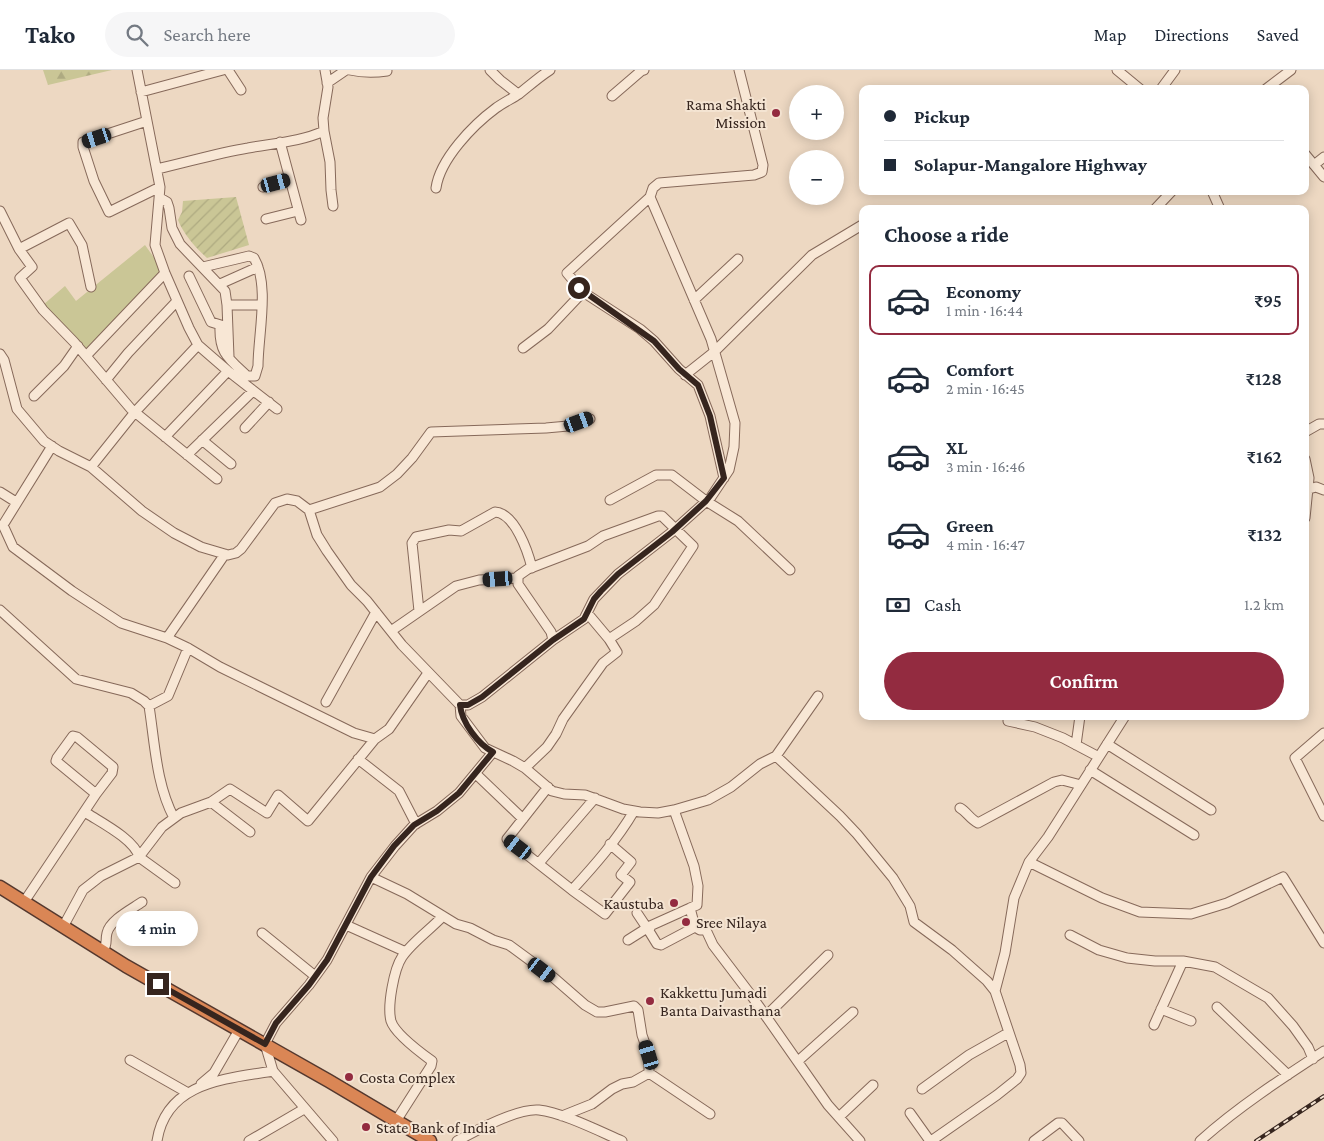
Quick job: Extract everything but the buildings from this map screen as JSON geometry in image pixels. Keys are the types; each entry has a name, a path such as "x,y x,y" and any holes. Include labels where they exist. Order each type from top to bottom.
{"highway":[{"path":"0,887 103,951 430,1141"}],"street":[{"path":"137,70 160,187 155,246 177,302 198,345 277,409"},
{"path":"141,92 223,70"},
{"path":"228,70 241,90"},
{"path":"325,70 327,83 323,118 330,162 333,206"},
{"path":"327,83 346,70"},
{"path":"350,70 361,73 387,71"},
{"path":"490,70 518,94"},
{"path":"436,188 440,171 471,130 498,106 518,94 550,70"},
{"path":"612,96 641,70"},
{"path":"724,478 710,416 698,385 685,375 654,341 583,292 567,272 650,197 653,188 659,183 754,175 762,172 763,165 739,70"},
{"path":"1117,70 1135,85"},
{"path":"1164,85 1175,70"},
{"path":"1271,85 1291,70"},
{"path":"147,121 83,142 83,147 94,181 109,212 160,187"},
{"path":"157,169 250,148 309,138 324,131"},
{"path":"266,219 299,216 280,142"},
{"path":"1314,165 1324,157"},
{"path":"1309,159 1324,176"},
{"path":"263,187 290,180"},
{"path":"1159,205 1168,195"},
{"path":"460,705 468,705 482,697 553,640 574,627 588,614 594,599 618,574 676,528 706,501 729,470 734,447 735,423 714,352 650,197"},
{"path":"160,198 167,202 170,208 169,217 172,228 180,244 225,291 228,305 224,326 229,357 247,376 255,376 257,372 263,296 258,267 254,258 249,256 203,267"},
{"path":"159,209 169,217"},
{"path":"0,211 19,249 32,267 20,278 43,310 78,346 135,412 217,479"},
{"path":"19,249 69,223 82,245 91,287"},
{"path":"685,375 714,352 812,255 859,227"},
{"path":"694,300 738,259"},
{"path":"220,284 258,267"},
{"path":"86,356 165,272"},
{"path":"189,276 211,322 224,326"},
{"path":"523,348 548,329 583,292"},
{"path":"106,380 128,353 177,302"},
{"path":"228,305 262,305"},
{"path":"91,467 135,412 198,345"},
{"path":"34,396 64,366 78,346"},
{"path":"0,354 4,360 11,393 17,409 44,441 91,467 142,511 201,547 225,554 236,553 275,503 287,499 297,501 309,510 318,535 351,585 428,673 460,705 461,716 485,748 525,768 552,791 584,795 623,809 658,813 708,800 731,787 760,764 776,756 818,696"},
{"path":"165,437 228,371"},
{"path":"187,455 253,390"},
{"path":"245,428 269,402"},
{"path":"309,510 380,486 397,474 431,432 546,428 568,426 590,418"},
{"path":"1309,430 1319,424 1324,424"},
{"path":"202,440 231,464"},
{"path":"52,446 3,525 13,547 72,591 121,623 167,638 220,667 354,732 375,739"},
{"path":"610,500 656,475 672,476 706,501 738,521 790,570"},
{"path":"1309,489 1324,490"},
{"path":"0,492 16,502"},
{"path":"419,611 412,542 416,537 449,530 461,531 495,512 500,512 510,520 526,545 532,568"},
{"path":"391,631 456,586 479,580 518,578 532,568 588,546 603,536 662,516 693,546 654,605 636,621 609,639"},
{"path":"0,541 8,534"},
{"path":"167,638 225,554"},
{"path":"518,578 518,584 552,632 553,640"},
{"path":"0,610 76,679 131,693 149,706 161,786 174,818"},
{"path":"326,702 376,612"},
{"path":"525,768 547,747 562,725 563,720 603,663 617,652 609,639 588,614"},
{"path":"149,706 168,696 188,648"},
{"path":"63,926 83,890 101,876 139,857 162,827 181,813 211,802 230,789 267,813 278,795 308,821 375,739 389,729 428,673"},
{"path":"1076,745 1079,720"},
{"path":"995,991 1005,952 1014,898 1029,862 1048,836 1122,720"},
{"path":"1008,721 1035,727 1099,757"},
{"path":"1324,733 1295,758 1324,816"},
{"path":"24,902 112,773 113,767 77,737 73,736 56,758 56,761 96,794"},
{"path":"1107,744 1211,810"},
{"path":"333,1141 272,1072 265,1044 276,1023 327,960 371,877 394,846 416,824 437,811 459,793 493,752"},
{"path":"776,756 857,834 893,878 910,906 914,922 952,950 987,980 995,991 1020,1065 1021,1073 1017,1079 931,1141 910,1113"},
{"path":"358,759 399,791 416,824"},
{"path":"1090,770 1194,835"},
{"path":"476,774 523,819"},
{"path":"960,808 968,812 972,820 978,822 1054,782 1062,780 1081,785"},
{"path":"548,787 507,839 605,914 630,882 622,876 632,862 610,844"},
{"path":"539,863 595,798"},
{"path":"211,802 250,832"},
{"path":"628,940 650,926 696,905 698,886 694,866 674,810"},
{"path":"572,890 626,825 634,811"},
{"path":"88,814 121,835 138,852 139,857 175,883"},
{"path":"1029,862 1102,898 1140,912 1191,914 1227,903 1283,876 1324,943"},
{"path":"371,877 407,894 456,924 470,928 493,940 510,945 554,978 584,1005 597,1012 634,1006 638,1010 642,1035 649,1055 649,1073"},
{"path":"103,951 107,944 107,934 110,928 124,913 142,902"},
{"path":"690,908 695,927 700,930 706,930 713,945 766,1016 828,1105 860,1141"},
{"path":"638,913 657,944 661,945 695,927"},
{"path":"396,1121 431,1066 432,1061 404,1038 391,1021 390,991 401,958 443,916"},
{"path":"346,925 406,952"},
{"path":"262,933 315,976"},
{"path":"1070,935 1099,950 1127,958 1183,961 1215,967 1268,998 1293,1026 1308,1047 1313,1059"},
{"path":"766,1016 828,955"},
{"path":"1154,1025 1183,961"},
{"path":"1218,1007 1288,1075"},
{"path":"1161,1009 1191,1021"},
{"path":"798,1061 853,1012"},
{"path":"158,1141 164,1118 177,1100 198,1087 214,1073 239,1030"},
{"path":"922,1089 969,1055 1008,1033"},
{"path":"1200,1141 1263,1091 1324,1051"},
{"path":"130,1060 188,1093"},
{"path":"198,1087 222,1080 272,1072"},
{"path":"649,1073 710,1114"},
{"path":"562,1116 592,1104 612,1089 622,1084 633,1082 649,1073"},
{"path":"838,1117 873,1085"},
{"path":"249,1141 264,1137 304,1109"},
{"path":"457,1141 494,1122 531,1110 539,1110 562,1116 622,1141"},
{"path":"1034,1141 1062,1122 1079,1141"}],"green space":[{"path":"43,70 112,70 48,85"},
{"path":"236,197 249,245 207,258 183,231 178,220 182,212 183,201"},
{"path":"145,245 165,273 87,353 43,305 65,286 76,301"}],"railway":[{"path":"1256,1141 1324,1096"}],"place":[{"name":"Rama Shakti Mission","path":"776,113"},
{"name":"Kaustuba","path":"674,903"},
{"name":"Sree Nilaya","path":"686,922"},
{"name":"Kakkettu Jumadi Banta Daivasthana","path":"650,1001"},
{"name":"Costa Complex","path":"349,1077"},
{"name":"State Bank of India","path":"366,1127"}],"route":[{"path":"158,984 265,1044 276,1023 309,985 327,960 371,877 394,846 414,825 437,811 459,793 493,752 485,748 461,716 460,705 468,705 482,697 553,640 584,619 594,599 601,591 618,574 672,532 711,497 724,478 710,416 698,385 688,379 654,341 579,288"}]}
